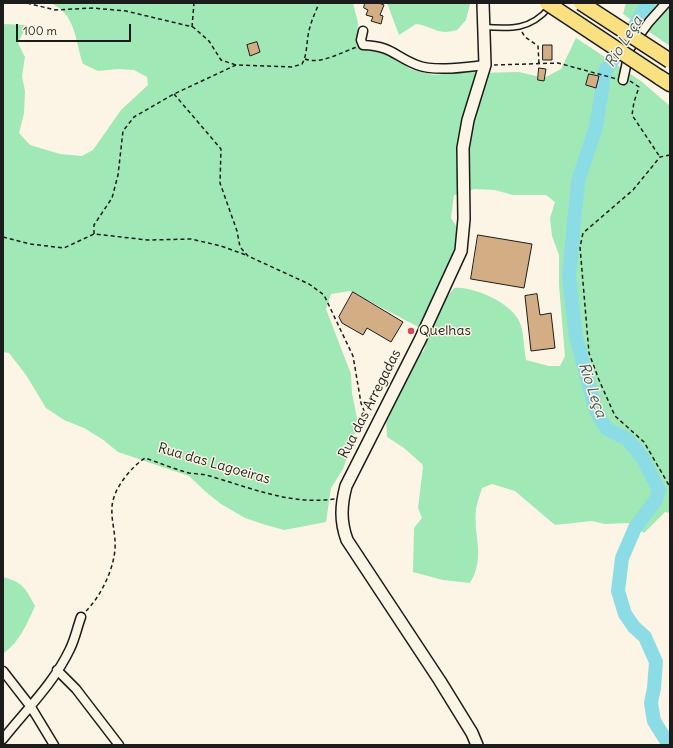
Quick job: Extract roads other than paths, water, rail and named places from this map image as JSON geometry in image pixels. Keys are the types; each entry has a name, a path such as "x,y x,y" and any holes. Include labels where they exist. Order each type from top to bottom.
{"highway":[{"path":"547,3 665,80"},
{"path":"581,3 670,61"}],"street":[{"name":"Rua das Arregadas","path":"479,745 440,681 347,540 342,526 343,498 346,486 420,340 461,251 464,219 463,148 468,120 485,65 483,3"},
{"path":"623,80 630,48 649,22 666,3"},
{"path":"363,31 361,40 363,45 377,46 392,50 418,65 432,68 485,65"},
{"path":"3,739 30,707 70,650 81,617"},
{"path":"57,670 76,689 119,745"},
{"path":"3,671 30,707 54,745"}],"lane":[{"path":"484,27 509,28 528,25 541,17 553,3"}],"waterway":[{"name":"Rio Leça","path":"648,3 626,41 605,71 596,127 578,181 569,276 576,337 596,411 607,429 627,439 642,457 659,490 655,501 635,528 622,558 618,591 625,614 634,627 645,637 656,662 651,703 654,721 669,745"}],"place":[{"name":"Quelhas","path":"411,331"}]}
